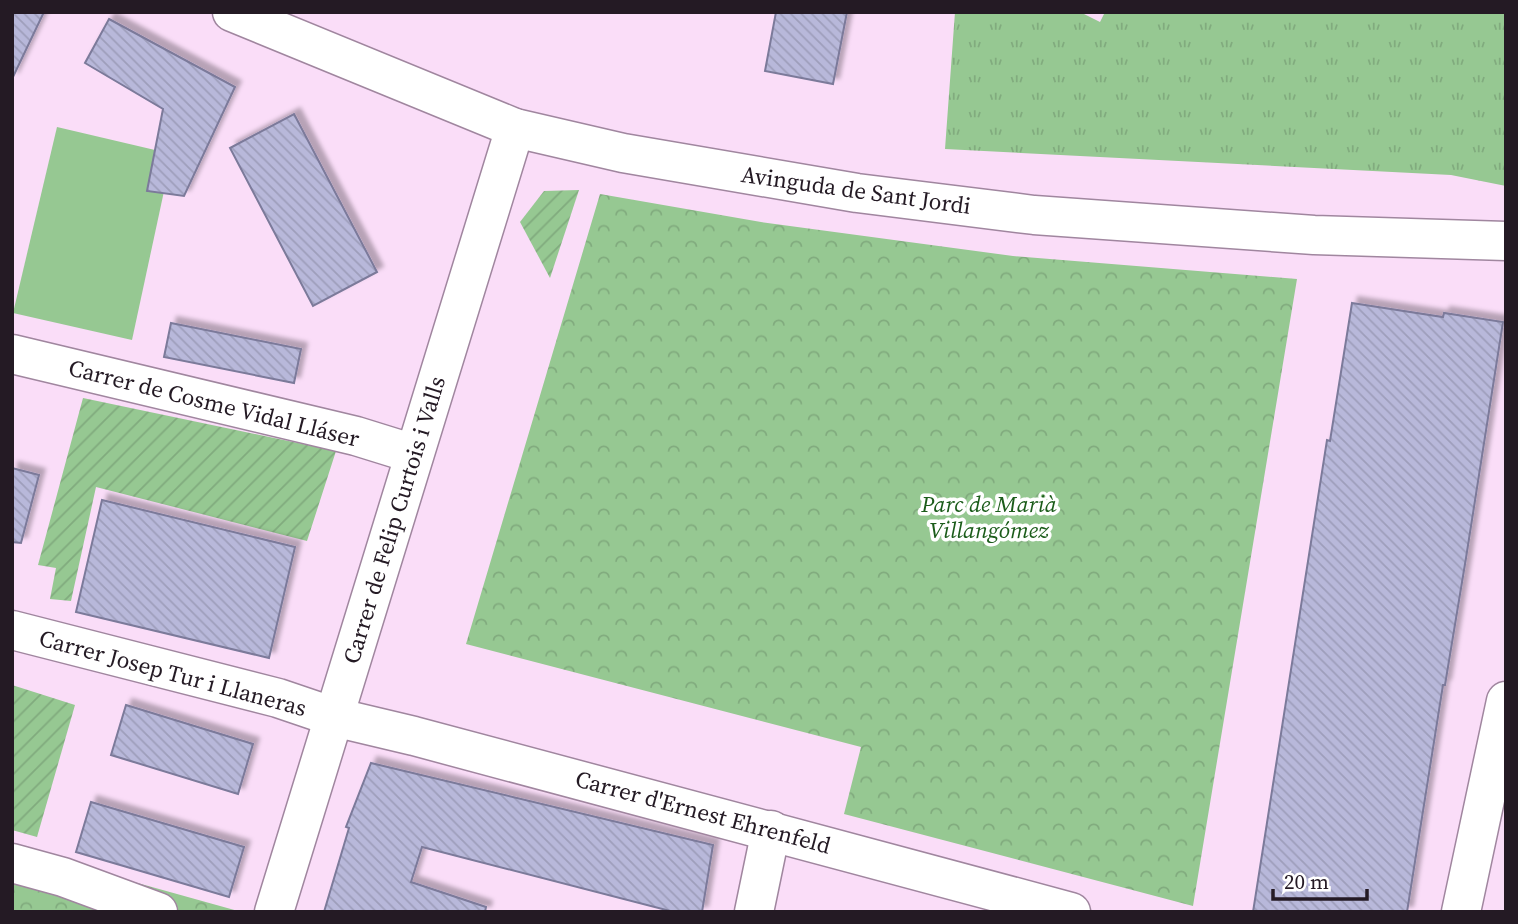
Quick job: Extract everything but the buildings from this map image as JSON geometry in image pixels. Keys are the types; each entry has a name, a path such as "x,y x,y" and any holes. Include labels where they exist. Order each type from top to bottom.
{"street":[{"name":"Avinguda de Sant Jordi","path":"232,12 515,128 623,153 857,193 1034,215 1314,235 1506,241"},
{"name":"Carrer de Felip Curtois i Valls","path":"274,912 515,128"},
{"name":"Carrer de Cosme Vidal Lláser","path":"12,354 342,433 414,454"},
{"name":"Carrer Josep Tur i Llaneras","path":"12,630 278,698 334,718"},
{"path":"1461,912 1506,701"},
{"name":"Carrer d'Ernest Ehrenfeld","path":"334,718 403,733 1071,912"},
{"path":"754,912 771,830"},
{"path":"12,863 63,877 158,912"}],"green space":[{"path":"955,12 1080,12 1100,22 1105,12 1506,12 1506,186 1451,175 945,149"},
{"path":"57,127 172,154 132,340 13,313"},
{"path":"579,190 550,278 520,222 544,191"},
{"name":"Parc de Marià Villangómez","path":"600,194 761,222 1013,256 1297,279 1193,906 844,814 861,747 466,644"},
{"path":"83,398 336,451 307,541 96,487 71,601 50,599 56,568 38,565"},
{"path":"12,685 75,705 37,837 12,830"},
{"path":"12,848 238,911 12,912"}]}
